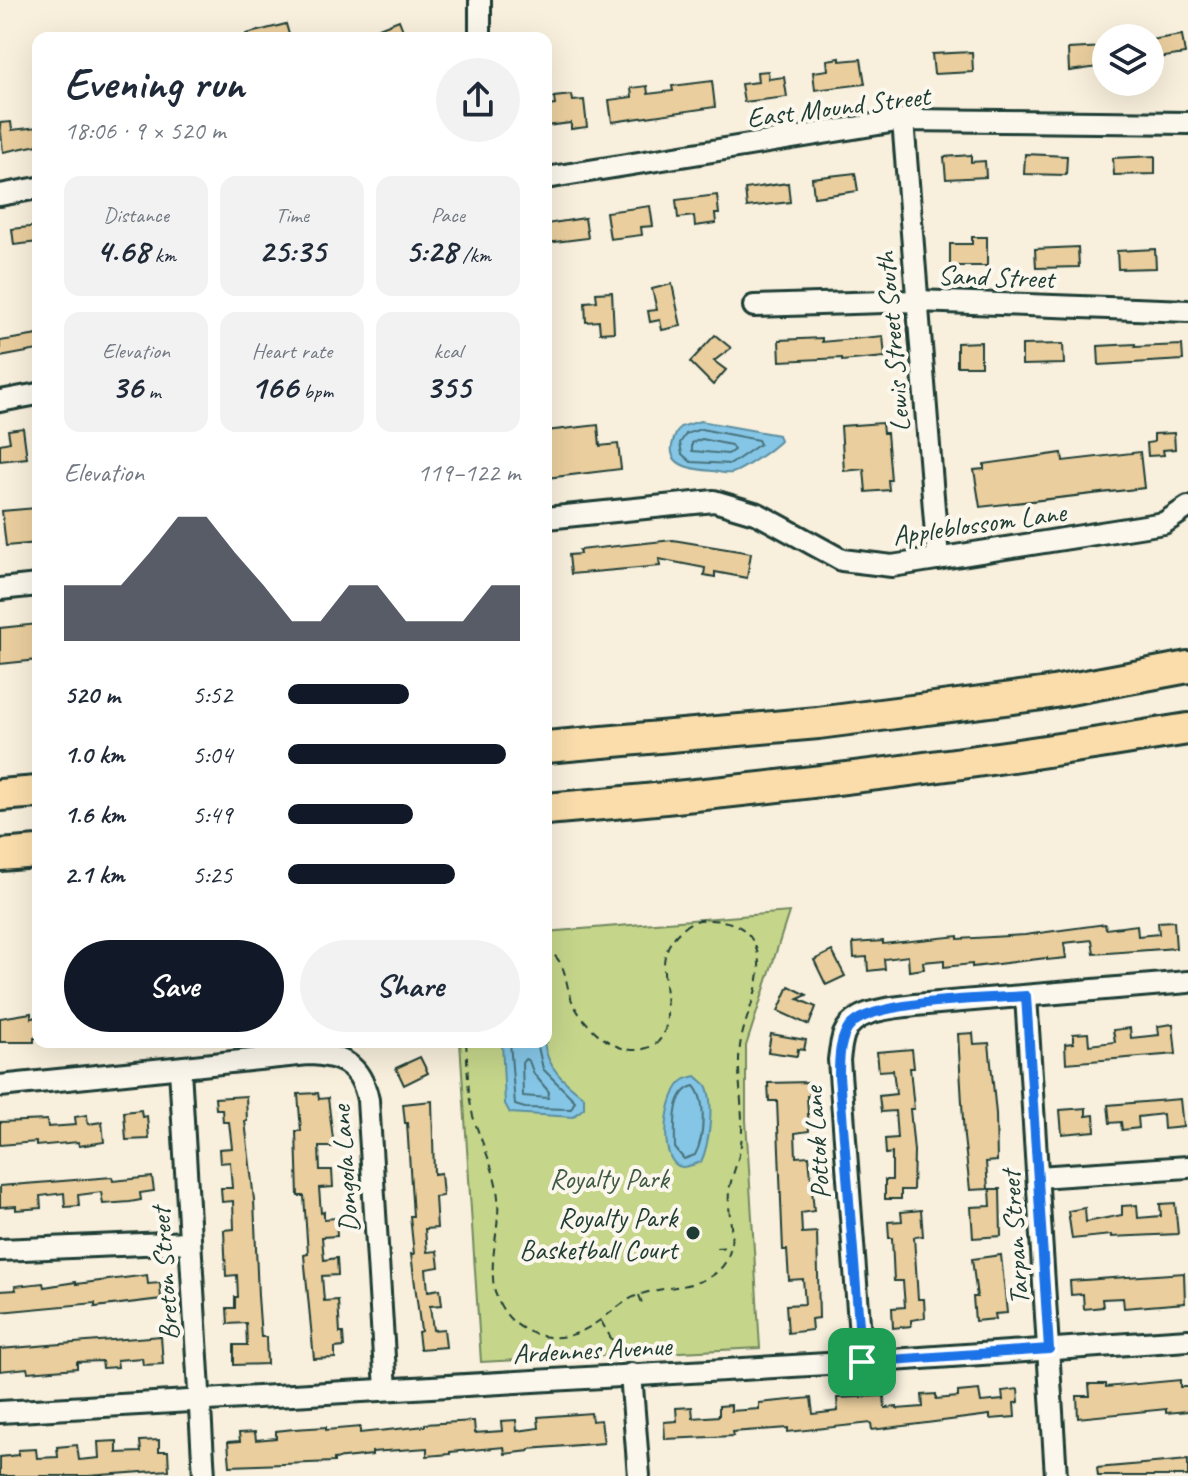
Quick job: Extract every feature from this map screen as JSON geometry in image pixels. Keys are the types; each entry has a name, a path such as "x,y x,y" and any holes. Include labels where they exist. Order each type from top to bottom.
{"highway":[{"path":"552,746 833,721 1043,694 1188,667"},
{"path":"552,809 694,797 941,767 1188,729"},
{"path":"0,795 32,792"},
{"path":"0,855 32,852"}],"street":[{"path":"480,0 480,32"},
{"name":"East Mound Street","path":"552,177 903,120 1188,123"},
{"name":"Lewis Street South","path":"903,120 938,559"},
{"path":"0,195 32,189"},
{"name":"Sand Street","path":"754,306 917,301 1188,311"},
{"path":"0,401 32,395"},
{"name":"Appleblossom Lane","path":"552,517 714,501 758,514 842,560 892,566 1164,523 1188,507"},
{"path":"0,589 32,586"},
{"name":"Pottok Lane","path":"862,1362 839,1076 845,1032 853,1022 879,1010 915,1005 1188,982"},
{"name":"Tarpan Street","path":"1026,996 1056,1476"},
{"name":"Dongola Lane","path":"0,1086 308,1054 327,1054 356,1069 364,1082 368,1100 386,1389"},
{"name":"Breton Street","path":"180,1069 204,1476"},
{"path":"1038,1177 1188,1167"},
{"path":"0,1250 190,1242"},
{"name":"Ardennes Avenue","path":"0,1412 1188,1340"},
{"path":"623,1375 639,1476"}],"path":[{"path":"467,1048 472,1111 498,1196 493,1278 496,1300 507,1318 527,1332 563,1337 581,1332 639,1294 707,1279 721,1269 731,1247 729,1190 741,1146 742,1123 739,1049 758,982 760,965 756,947 746,931 730,922 696,920 684,926 670,941 664,958 667,1023 664,1036 656,1044 641,1050 623,1049 601,1036 579,1014 569,991 565,970 552,953"},
{"path":"716,1248 731,1247"},
{"path":"639,1294 642,1303"},
{"path":"600,1320 612,1340 623,1375"}],"green space":[{"name":"Royalty Park","path":"789,912 746,1046 746,1120 760,1348 481,1362 460,1048 552,1048 552,932"}],"water":[{"path":"700,421 778,435 780,441 732,473 692,468 677,461 672,448 680,427"},
{"path":"502,1048 545,1048 553,1067 563,1080 584,1097 584,1108 573,1117 510,1113 505,1104"},
{"path":"696,1076 706,1085 709,1093 708,1135 701,1162 682,1167 674,1163 669,1153 666,1126 672,1097 678,1086 685,1079"}],"building":[{"path":"399,20 404,32 369,32"},
{"path":"286,24 288,32 254,32"},
{"path":"1182,35 1185,54 1164,57 1164,38"},
{"path":"1092,48 1092,68 1069,71 1068,49"},
{"path":"972,52 973,72 934,74 932,54"},
{"path":"840,58 840,61 861,59 865,84 815,90 813,72 828,70 827,60"},
{"path":"768,71 769,79 784,77 787,97 744,102 741,84 758,82 757,72"},
{"path":"712,81 715,107 612,122 609,100 632,97 631,88 647,86 648,94 673,91 672,86"},
{"path":"572,95 573,101 584,100 587,127 571,129 571,123 552,125 554,97"},
{"path":"11,122 12,130 32,128 32,146 3,152 0,123"},
{"path":"1025,154 1067,156 1066,175 1024,174"},
{"path":"971,155 971,162 985,161 986,177 946,179 944,157"},
{"path":"1155,156 1155,174 1114,175 1113,158"},
{"path":"855,173 858,191 814,197 812,178"},
{"path":"788,183 790,202 747,207 745,189"},
{"path":"717,195 719,214 715,214 716,223 695,226 694,216 678,218 676,200"},
{"path":"650,206 653,226 641,227 642,235 610,239 606,212"},
{"path":"585,218 588,238 552,242 552,223"},
{"path":"32,227 32,243 14,245 12,229"},
{"path":"972,237 987,237 987,266 950,266 950,244 972,244"},
{"path":"1078,247 1079,267 1036,268 1035,249"},
{"path":"1155,249 1156,268 1118,269 1117,251"},
{"path":"672,284 681,326 662,330 660,320 650,322 648,311 657,310 652,289"},
{"path":"612,292 614,332 600,333 599,321 586,322 585,302 597,301 596,293"},
{"path":"715,335 731,348 714,361 726,370 713,385 690,362"},
{"path":"32,336 32,351 0,357 0,341"},
{"path":"883,336 885,357 780,361 779,340 822,338 822,342"},
{"path":"981,342 981,366 957,366 957,343"},
{"path":"1063,344 1064,364 1022,365 1022,345"},
{"path":"1135,344 1135,347 1182,345 1183,360 1099,365 1098,346"},
{"path":"882,423 883,433 887,433 889,490 866,492 864,469 844,471 841,426"},
{"path":"598,425 600,446 618,444 621,469 552,477 552,430"},
{"path":"23,428 27,458 0,461 0,444 10,442 8,430"},
{"path":"1174,433 1175,449 1163,450 1164,455 1148,456 1147,443 1154,442 1154,434"},
{"path":"1140,452 1144,488 980,507 974,470 984,469 984,464 1062,453 1063,461"},
{"path":"32,508 32,544 6,546 2,511"},
{"path":"673,540 751,553 747,578 715,572 715,577 704,575 705,568 659,559 660,566 571,574 569,555 580,554 579,550"},
{"path":"32,625 32,661 0,664 0,628"},
{"path":"1174,921 1176,948 1094,954 1092,940 1064,943 1066,958 972,967 972,964 944,967 944,960 923,962 924,969 909,971 908,956 884,959 885,969 868,971 867,957 854,958 853,943 1025,935 1105,924 1106,929 1137,925 1138,936 1159,934 1158,922"},
{"path":"832,951 845,976 826,985 814,960"},
{"path":"789,986 807,995 798,999 816,1007 809,1025 778,1011"},
{"path":"31,1013 32,1042 0,1042 0,1018"},
{"path":"1173,1024 1176,1054 1066,1063 1065,1044 1073,1043 1073,1034 1088,1033 1089,1045 1115,1042 1113,1030 1130,1028 1131,1038 1159,1035 1158,1026"},
{"path":"973,1033 974,1044 989,1043 997,1161 986,1162 988,1189 970,1190 958,1034"},
{"path":"771,1034 806,1040 804,1050 798,1049 797,1056 768,1052"},
{"path":"912,1049 914,1068 910,1068 914,1109 910,1109 914,1151 913,1190 901,1190 901,1199 885,1199 885,1180 892,1180 892,1153 886,1154 885,1139 897,1138 895,1111 881,1112 879,1096 896,1094 893,1070 879,1071 877,1052"},
{"path":"420,1057 428,1073 404,1085 396,1068"},
{"path":"809,1082 809,1131 795,1133 796,1157 809,1156 814,1211 801,1213 802,1233 817,1232 819,1318 811,1319 812,1330 788,1333 786,1305 805,1304 803,1279 789,1280 787,1250 783,1250 777,1101 769,1101 768,1083"},
{"path":"318,1093 319,1099 328,1098 334,1147 319,1147 320,1170 332,1170 333,1187 319,1188 321,1213 324,1212 324,1219 336,1218 337,1236 322,1237 324,1260 337,1258 338,1275 322,1276 324,1301 338,1300 344,1347 335,1348 335,1358 314,1359 304,1255 308,1254 304,1196 298,1196 296,1131 301,1131 298,1094"},
{"path":"246,1096 245,1121 254,1200 261,1337 266,1337 267,1364 234,1365 234,1345 247,1345 246,1323 228,1324 227,1308 235,1308 235,1297 238,1297 237,1275 226,1276 224,1230 234,1229 233,1201 222,1202 221,1188 232,1188 230,1162 220,1163 219,1149 232,1148 229,1122 223,1122 222,1109 216,1109 215,1098"},
{"path":"1180,1099 1183,1127 1164,1129 1163,1114 1138,1117 1139,1128 1122,1130 1121,1122 1110,1123 1108,1105"},
{"path":"432,1101 434,1174 441,1173 443,1196 435,1197 437,1228 425,1229 427,1252 437,1251 439,1267 426,1269 428,1291 440,1289 442,1305 430,1306 433,1330 444,1329 446,1347 420,1349 418,1332 421,1331 411,1254 414,1254 410,1216 413,1216 407,1123 403,1104"},
{"path":"1086,1108 1086,1116 1094,1115 1095,1131 1062,1134 1060,1110"},
{"path":"141,1110 142,1117 147,1116 149,1139 126,1140 124,1112"},
{"path":"87,1115 88,1124 102,1122 104,1142 79,1146 78,1142 0,1145 0,1122 47,1120 48,1127 76,1125 75,1117"},
{"path":"112,1177 113,1181 152,1177 154,1191 140,1193 141,1200 130,1202 103,1204 101,1192 78,1195 79,1206 65,1207 64,1193 40,1196 41,1208 16,1210 16,1206 0,1207 0,1186"},
{"path":"990,1189 1000,1189 1001,1236 973,1238 971,1207 991,1206"},
{"path":"1175,1203 1178,1234 1072,1239 1068,1211 1085,1208 1086,1222 1122,1215 1122,1206 1137,1205 1138,1218 1161,1216 1160,1204"},
{"path":"921,1210 923,1236 914,1237 918,1299 924,1299 925,1318 911,1320 911,1326 893,1328 892,1308 905,1307 903,1281 894,1281 888,1222 902,1221 901,1212"},
{"path":"1001,1255 1007,1313 995,1314 996,1319 975,1321 973,1297 977,1297 972,1259"},
{"path":"1184,1273 1185,1303 1124,1308 1123,1298 1102,1299 1103,1307 1084,1309 1083,1294 1071,1295 1070,1281"},
{"path":"147,1275 148,1284 160,1283 161,1299 95,1307 95,1303 0,1312 0,1291 16,1290 15,1286 43,1283 44,1287"},
{"path":"161,1336 163,1364 143,1365 142,1358 117,1360 118,1367 103,1368 102,1361 77,1362 77,1368 0,1371 0,1349"},
{"path":"1180,1380 1180,1387 1188,1387 1188,1411 1166,1413 1166,1409 1078,1418 1077,1396 1090,1396 1089,1384 1106,1384 1106,1387"},
{"path":"1018,1389 1019,1402 1014,1403 1015,1417 990,1419 990,1415 872,1430 871,1423 788,1432 788,1428 732,1432 733,1436 665,1439 664,1422 677,1421 676,1408 692,1407 693,1418 719,1416 719,1406 731,1405 731,1411 759,1409 759,1403 811,1398 813,1414 838,1411 837,1398 884,1396 885,1408 897,1409 923,1407 922,1395 936,1394 936,1399 958,1397 958,1392 979,1390 981,1402 1003,1400 1002,1391"},
{"path":"591,1413 592,1421 601,1420 604,1443 505,1454 504,1447 427,1456 427,1448 372,1452 372,1455 334,1459 334,1462 230,1466 228,1442 240,1441 239,1433 255,1432 256,1440 276,1438 276,1431 294,1429 360,1427 360,1433 474,1421 475,1433 502,1431 501,1421 516,1420 517,1431 539,1428 538,1417"},
{"path":"159,1440 159,1451 168,1451 169,1470 88,1476 0,1476 0,1457 18,1455 18,1450 36,1449 37,1458 58,1457 57,1447 77,1445 79,1460 99,1458 98,1442 117,1441 117,1453 141,1452 140,1441"},
{"path":"1188,1460 1188,1476 1098,1476 1097,1468"}],"place":[{"name":"Royalty Park Basketball Court","path":"693,1233"}],"route":[{"path":"1026,996 1049,1349 862,1362 839,1076 845,1032 853,1022 879,1010 1026,996"}]}
